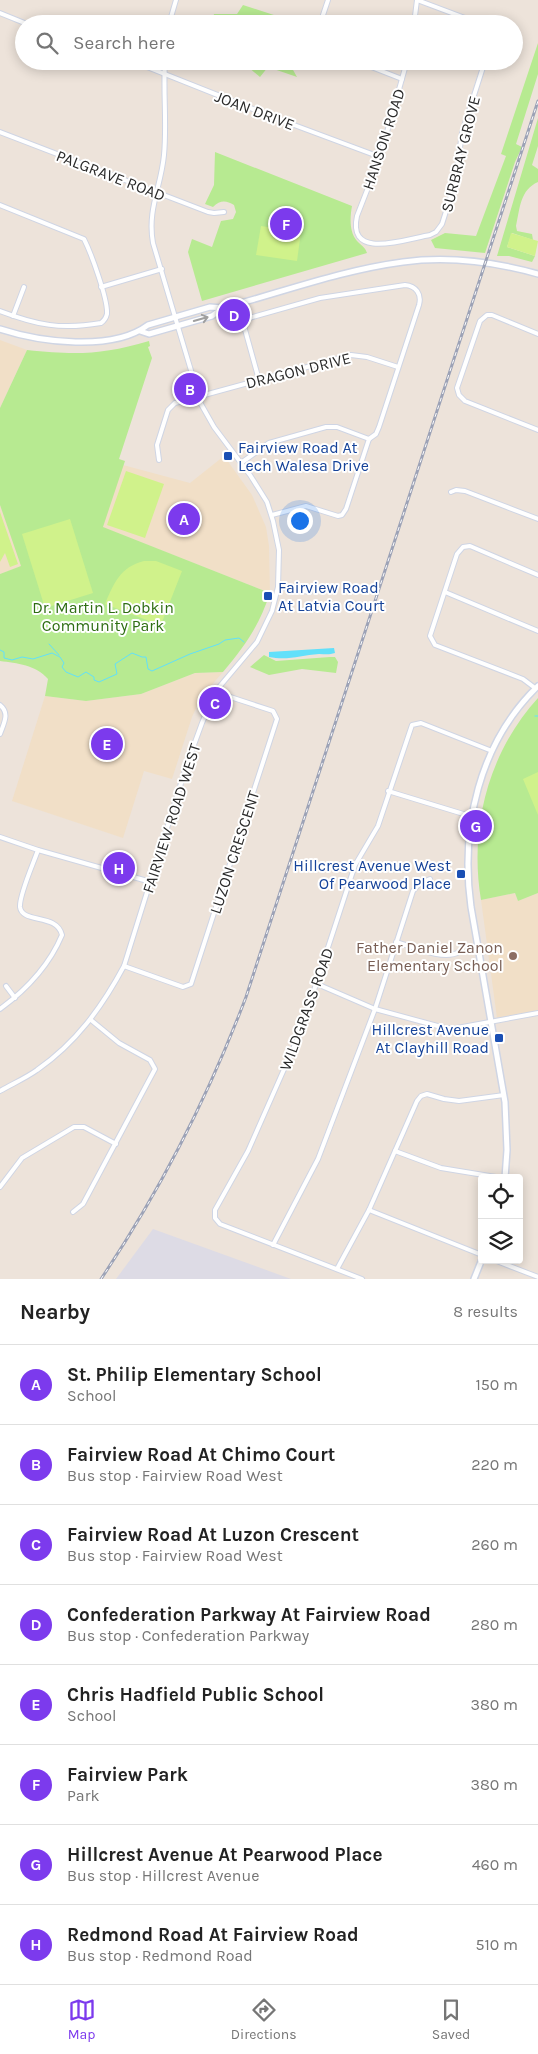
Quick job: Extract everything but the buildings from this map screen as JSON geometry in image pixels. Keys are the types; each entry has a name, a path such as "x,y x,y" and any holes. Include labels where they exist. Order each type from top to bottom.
{"street":[{"path":"172,15 176,0"},
{"path":"323,15 328,0"},
{"path":"415,15 417,0 457,15"},
{"path":"0,13 15,19"},
{"name":"JOAN DRIVE","path":"153,70 380,157"},
{"name":"FAIRVIEW ROAD WEST","path":"0,1090 38,1070 76,1036 91,1020 111,990 124,966 187,764 215,692 257,642 272,611 278,587 279,550 272,515 260,490 214,427 198,396 150,228 164,154 164,70"},
{"path":"379,70 402,79"},
{"name":"HANSON ROAD","path":"357,216 380,157 404,70"},
{"name":"SURBRAY GROVE","path":"357,216 355,224 357,235 366,243 378,244 430,235 436,232 442,224 455,183 462,133 482,70"},
{"name":"PALGRAVE ROAD","path":"0,132 208,212 224,212"},
{"path":"0,205 84,239 101,287 107,312 106,317 101,323 65,327 35,323 0,311"},
{"path":"0,329 39,339 91,341 115,338 140,331 148,325 175,317 210,308 223,308 375,266 405,262 442,259 467,261 510,266 538,274"},
{"path":"101,287 162,269"},
{"path":"259,380 244,326 249,318 320,298 410,285 417,290 420,300 379,427 376,434 369,439 346,509 342,515 338,516 306,506 272,515"},
{"path":"14,316 24,287"},
{"path":"140,331 149,334 178,326 212,316 223,308"},
{"path":"538,334 492,315 487,315 480,321 457,388 459,395 465,401 538,430"},
{"name":"DRAGON DRIVE","path":"159,460 157,445 170,407 198,396 351,356 367,357 398,367"},
{"path":"241,463 270,443 326,427 337,427 369,439"},
{"path":"451,492 456,490 465,491 538,519"},
{"path":"504,1174 507,1150 504,1095 468,880 467,850 470,816 479,784 492,751 508,723 537,687 526,680 437,646 431,641 430,635 457,554 465,546 470,546 538,575"},
{"path":"278,587 310,592"},
{"path":"445,592 538,631"},
{"name":"LUZON CRESCENT","path":"124,966 183,988 191,984 277,719 274,711 215,692"},
{"path":"0,705 5,710 6,718 0,734"},
{"name":"WILDGRASS ROAD","path":"362,1279 220,1224 216,1220 214,1213 256,1133 300,1033 355,865 378,826 410,728 415,723 421,723 492,751"},
{"path":"388,791 470,816"},
{"path":"0,837 38,850 151,882"},
{"path":"0,1009 15,998 36,976 62,935 56,924 28,916 20,910 21,897 38,850"},
{"path":"273,1245 318,1160 375,1009 413,892 419,884 430,879"},
{"path":"396,942 443,956 459,952"},
{"path":"317,984 375,1009 445,1028 457,1028 538,1013"},
{"path":"6,986 15,998"},
{"path":"73,1212 83,1204 154,1071 154,1066 147,1057 119,1043 91,1020"},
{"path":"337,1269 369,1210 417,1101 421,1096 427,1094 458,1101 504,1095"},
{"path":"0,1187 22,1158 74,1127 84,1128 116,1144"},
{"path":"395,1151 441,1168 478,1174"},
{"path":"369,1210 478,1254"},
{"path":"474,1279 480,1264"},
{"path":"504,1264 538,1277"}],"shaded area":[{"path":"0,340 27,350 0,408"},
{"path":"224,456 252,495 266,527 269,546 270,593 102,527 123,465 190,483"},
{"path":"0,505 22,566 0,574"},
{"path":"223,672 201,697 192,717 172,779 144,771 123,838 12,801 45,696 86,701 141,694 195,673"},
{"name":"Father Daniel Zanon Elementary School","path":"515,893 518,901 538,893 538,1012 497,1018 481,900"},
{"path":"153,1229 291,1279 116,1279"}],"green space":[{"path":"243,5 274,15 214,15 237,14"},
{"path":"538,43 538,74 516,144 522,147 515,162 485,253 435,248 431,240 445,233 476,236 506,156 501,154"},
{"path":"252,70 266,70 260,77"},
{"path":"277,70 293,70 297,77"},
{"path":"538,118 538,146 532,165 538,169 538,182 532,185 524,195 516,226 517,231 532,234 533,240 512,233 507,247 535,256 532,262 509,256 497,256"},
{"path":"215,152 352,206 351,229 354,237 367,253 202,301 188,252 192,239 212,247 221,221 233,219 236,212 234,205 228,202 221,202 213,207 205,204 214,185"},
{"path":"261,226 301,232 297,261 256,255"},
{"path":"511,233 538,241 535,256 507,247"},
{"name":"Dr. Martin L. Dobkin Community Park","path":"149,341 150,346 148,347 152,358 119,459 125,461 103,527 270,593 251,635 223,672 195,673 141,694 86,701 45,696 48,679 43,674 26,666 0,661 0,574 21,566 0,505 0,408 27,350 88,353 117,349"},
{"path":"126,471 164,484 145,538 107,525"},
{"path":"0,512 18,564 10,567 5,553 0,562"},
{"path":"70,519 93,593 45,608 22,534"},
{"path":"144,561 156,561 182,571 162,622 157,624 105,604 115,583 123,572 129,567"},
{"path":"264,655 276,661 335,657 338,662 336,673 302,669 269,675 250,667"},
{"path":"538,698 538,893 518,901 515,893 481,900 478,846 486,793 506,743"},
{"path":"538,772 538,815 523,779"}],"water":[{"path":"334,648 335,653 331,654 288,658 269,657 269,652"}],"waterway":[{"path":"0,650 4,652 4,658 12,660 22,657 33,659 52,653 60,657 64,663 62,667 66,672 78,677 86,672 99,682 117,674 115,664 132,653 146,657 148,669 152,671 225,640 239,638 244,642"},
{"path":"49,644 59,655"}],"railway":[{"path":"101,1279 123,1246 163,1177 199,1107 246,997 538,101"}],"place":[{"name":"Fairview Park","path":"286,224"},
{"name":"Confederation Parkway At Fairview Road","path":"234,315"},
{"name":"Fairview Road At Chimo Court","path":"190,389"},
{"name":"Fairview Road At Lech Walesa Drive","path":"228,456"},
{"name":"St. Philip Elementary School","path":"184,519"},
{"name":"Fairview Road At Latvia Court","path":"268,596"},
{"name":"Fairview Road At Luzon Crescent","path":"215,703"},
{"name":"Chris Hadfield Public School","path":"107,744"},
{"name":"Hillcrest Avenue At Pearwood Place","path":"476,826"},
{"name":"Redmond Road At Fairview Road","path":"119,868"},
{"name":"Hillcrest Avenue West Of Pearwood Place","path":"461,874"},
{"name":"Father Daniel Zanon Elementary School","path":"513,956"},
{"name":"Hillcrest Avenue At Clayhill Road","path":"499,1038"}]}
